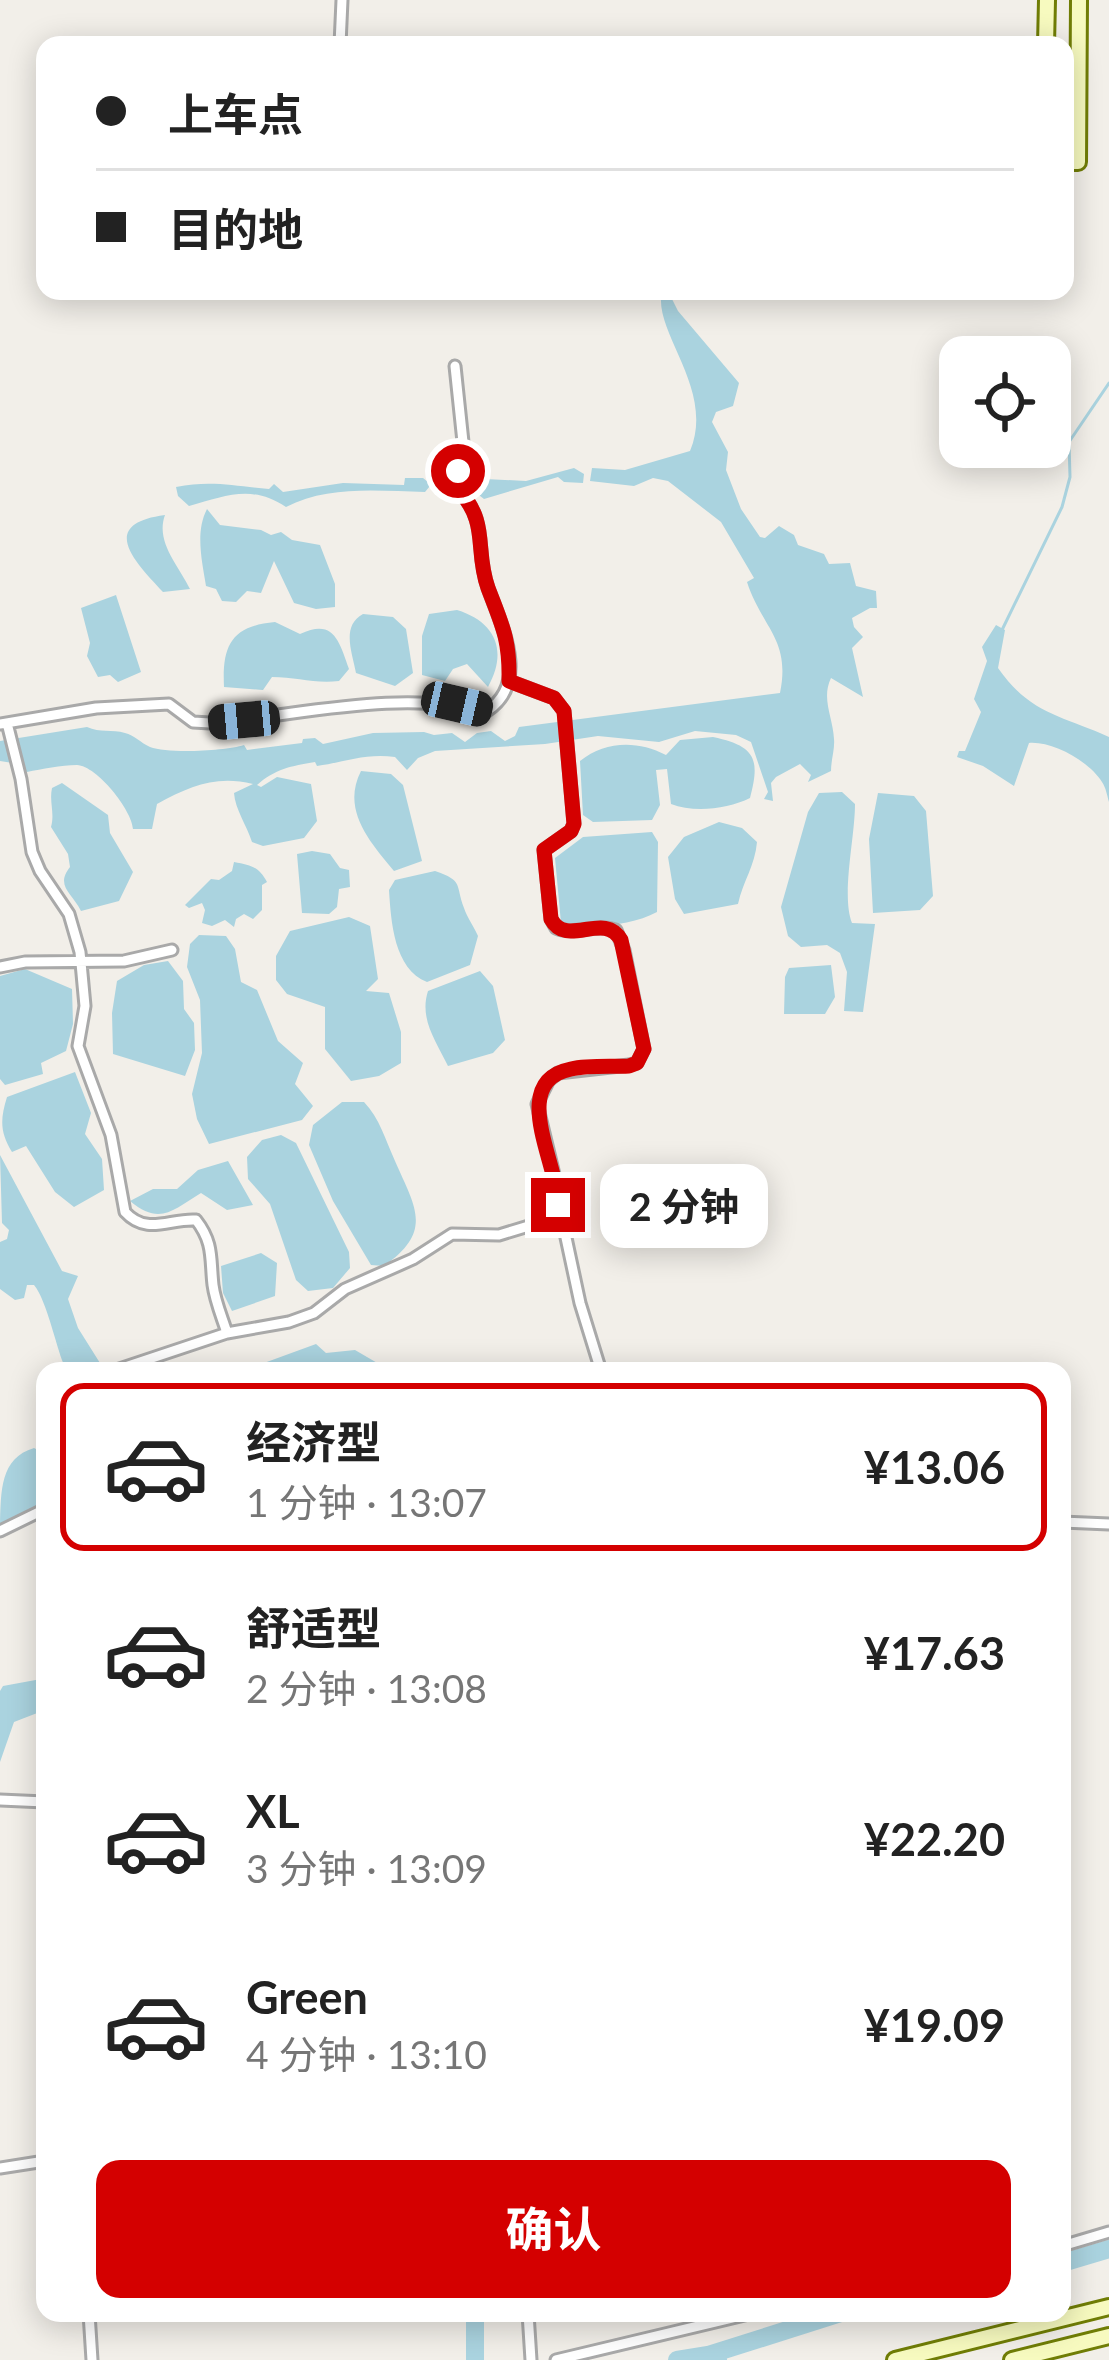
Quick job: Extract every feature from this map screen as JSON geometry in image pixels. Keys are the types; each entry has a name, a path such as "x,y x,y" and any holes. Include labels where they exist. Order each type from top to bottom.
{"main road":[{"path":"1046,36 1047,0"},
{"path":"1074,162 1078,162 1079,0"},
{"path":"1071,2316 1109,2307"},
{"path":"895,2360 1048,2322"},
{"path":"1012,2360 1109,2336"}],"street":[{"path":"340,36 342,0"},
{"path":"227,1333 214,1290 213,1252 196,1220 149,1226 134,1222 125,1212 111,1135 78,1046 85,1006 82,964 69,914 32,852 21,778 3,724 96,708 169,704 193,722 210,723 371,701 457,704 487,711 495,706 509,681 503,620 488,587 475,507 458,489 464,442 455,366"},
{"path":"509,681 554,698 567,718 574,824 544,850 551,919 565,932 616,930 644,1049 637,1063 629,1066 558,1073 540,1094 538,1115 558,1191 555,1218 565,1233 598,1362"},
{"path":"0,967 25,962 124,961 172,950"},
{"path":"140,1362 227,1333 314,1313 345,1289 413,1259 452,1234 500,1235 555,1218"},
{"path":"0,1531 36,1513"},
{"path":"1071,1523 1109,1525"},
{"path":"0,1799 36,1801"},
{"path":"0,2168 36,2162"},
{"path":"1071,2243 1109,2232"},
{"path":"90,2322 92,2360"},
{"path":"529,2322 531,2360"},
{"path":"556,2360 715,2322"}],"water":[{"path":"661,300 672,300 739,383 733,406 716,412 712,422 728,452 726,470 741,509 760,537 779,526 794,535 798,545 824,554 829,564 850,563 856,586 876,591 877,608 852,618 863,637 852,648 863,697 831,678 828,686 834,743 831,771 808,782 811,775 800,764 771,783 773,801 764,799 768,792 751,742 736,735 695,731 659,742 598,736 435,751 418,758 407,770 395,757 384,756 317,766 315,762 284,769 257,785 277,777 311,784 317,821 304,838 263,846 252,842 234,793 253,784 227,781 192,787 157,804 152,829 133,829 112,790 85,767 27,772 19,764 0,761 0,741 87,727 128,734 158,749 183,751 244,745 247,750 315,738 323,744 373,733 452,733 465,742 477,733 491,731 505,741 519,727 780,693 778,646 747,582 754,578 721,522 668,481 653,478 634,486 590,481 592,468 625,470 690,451 695,406"},
{"path":"574,468 584,474 583,483 558,477 484,499 465,486 445,483 425,492 336,492 286,507 250,494 189,506 176,487 212,484 269,489 274,484 283,492 343,483 404,485 405,478 526,481"},
{"path":"207,509 220,525 271,535 281,532 292,540 320,545 335,584 335,607 316,609 294,603 274,561 261,593 247,591 236,602 222,601 216,589 206,586 200,537"},
{"path":"165,515 166,544 190,589 163,592 128,546 132,527"},
{"path":"116,595 141,672 118,682 110,675 98,677 87,656 90,643 81,608"},
{"path":"457,610 481,622 495,640 497,661 488,687 467,664 453,669 445,681 422,675 422,636 429,614"},
{"path":"363,614 393,617 406,629 413,673 395,686 356,673 350,632"},
{"path":"275,622 300,634 328,631 338,641 349,669 339,681 272,677 263,690 224,687 225,660 232,641 248,628"},
{"path":"996,625 1005,630 998,668 1010,684 1048,712 1109,737 1109,802 1096,774 1048,745 1029,743 1014,786 983,766 957,757 965,751 981,712 974,699 987,661 982,647"},
{"path":"713,737 746,749 751,756 755,772 750,798 711,808 680,807 671,804 667,769 656,770 660,805 652,820 593,822 583,815 580,761 590,754 622,745 666,755 680,740"},
{"path":"361,771 391,774 403,785 422,861 394,871 368,837 354,799"},
{"path":"62,783 108,815 110,833 133,872 119,901 81,911 66,889 68,854 51,827 52,788"},
{"path":"842,792 855,804 848,882 852,923 875,924 863,1012 844,1011 847,972 840,953 827,945 801,947 788,936 781,907 808,812 819,793"},
{"path":"878,793 914,796 926,811 933,896 920,910 873,913 869,839"},
{"path":"719,822 742,828 757,842 738,904 684,914 675,899 668,857 684,837"},
{"path":"652,832 658,842 657,912 610,925 561,923 555,858 583,837"},
{"path":"297,854 330,854 340,868 349,870 350,887 339,889 337,907 329,914 302,913"},
{"path":"234,862 254,867 267,882 262,885 262,910 253,919 244,914 234,927 225,920 212,926 202,923 202,903 185,905 211,879 219,880 232,871"},
{"path":"435,871 457,884 478,936 470,965 427,982 401,956 389,890 395,880"},
{"path":"349,917 370,926 378,979 366,991 389,993 401,1032 401,1063 379,1076 351,1081 325,1049 325,1007 287,994 276,980 276,956 290,931"},
{"path":"199,935 226,936 235,949 241,982 257,990 278,1041 303,1063 295,1084 313,1106 302,1120 209,1144 192,1094 202,1053 200,1000 187,967 190,944"},
{"path":"168,961 183,981 184,1009 194,1023 195,1050 185,1076 113,1054 117,981 144,965"},
{"path":"831,965 835,997 825,1014 784,1014 789,968"},
{"path":"25,969 72,989 73,1024 66,1051 41,1063 43,1074 5,1085 0,1079 0,976"},
{"path":"480,971 493,986 505,1040 493,1053 448,1066 427,1020 428,991"},
{"path":"75,1072 91,1113 85,1134 102,1159 104,1190 74,1207 55,1192 26,1146 12,1152 2,1119 7,1097"},
{"path":"342,1102 364,1102 370,1109 413,1205 415,1230 410,1241 384,1266 371,1265 333,1201 309,1145 313,1125"},
{"path":"281,1135 296,1143 349,1252 350,1268 333,1288 308,1291 296,1280 270,1204 248,1179 247,1157 262,1140"},
{"path":"0,1155 62,1271 78,1276 68,1299 78,1328 99,1362 64,1362 34,1285 27,1285 24,1298 15,1300 0,1289 0,1242 7,1239 9,1230 2,1223"},
{"path":"228,1161 253,1205 227,1210 201,1193 158,1214 130,1201 153,1189 177,1189 198,1170"},
{"path":"261,1253 277,1263 275,1296 232,1311 223,1293 221,1266"},
{"path":"316,1344 326,1353 355,1350 376,1362 267,1362"},
{"path":"36,1449 36,1514 0,1525 5,1477 23,1453"},
{"path":"36,1680 36,1713 14,1722 0,1762 0,1691 3,1686"}],"waterway":[{"path":"1002,630 1062,507 1070,477 1069,442 1109,383"},
{"path":"1071,2260 1109,2249"},
{"path":"475,2322 475,2360"},
{"path":"708,2355 812,2322"},
{"path":"677,2360 708,2355 718,2360"}],"route":[{"path":"458,471 458,489 475,507 481,528 488,587 503,620 509,681 554,698 567,718 574,824 544,850 551,919 565,932 616,930 644,1049 637,1063 629,1066 558,1073 540,1094 538,1115 555,1172 558,1205"}]}
